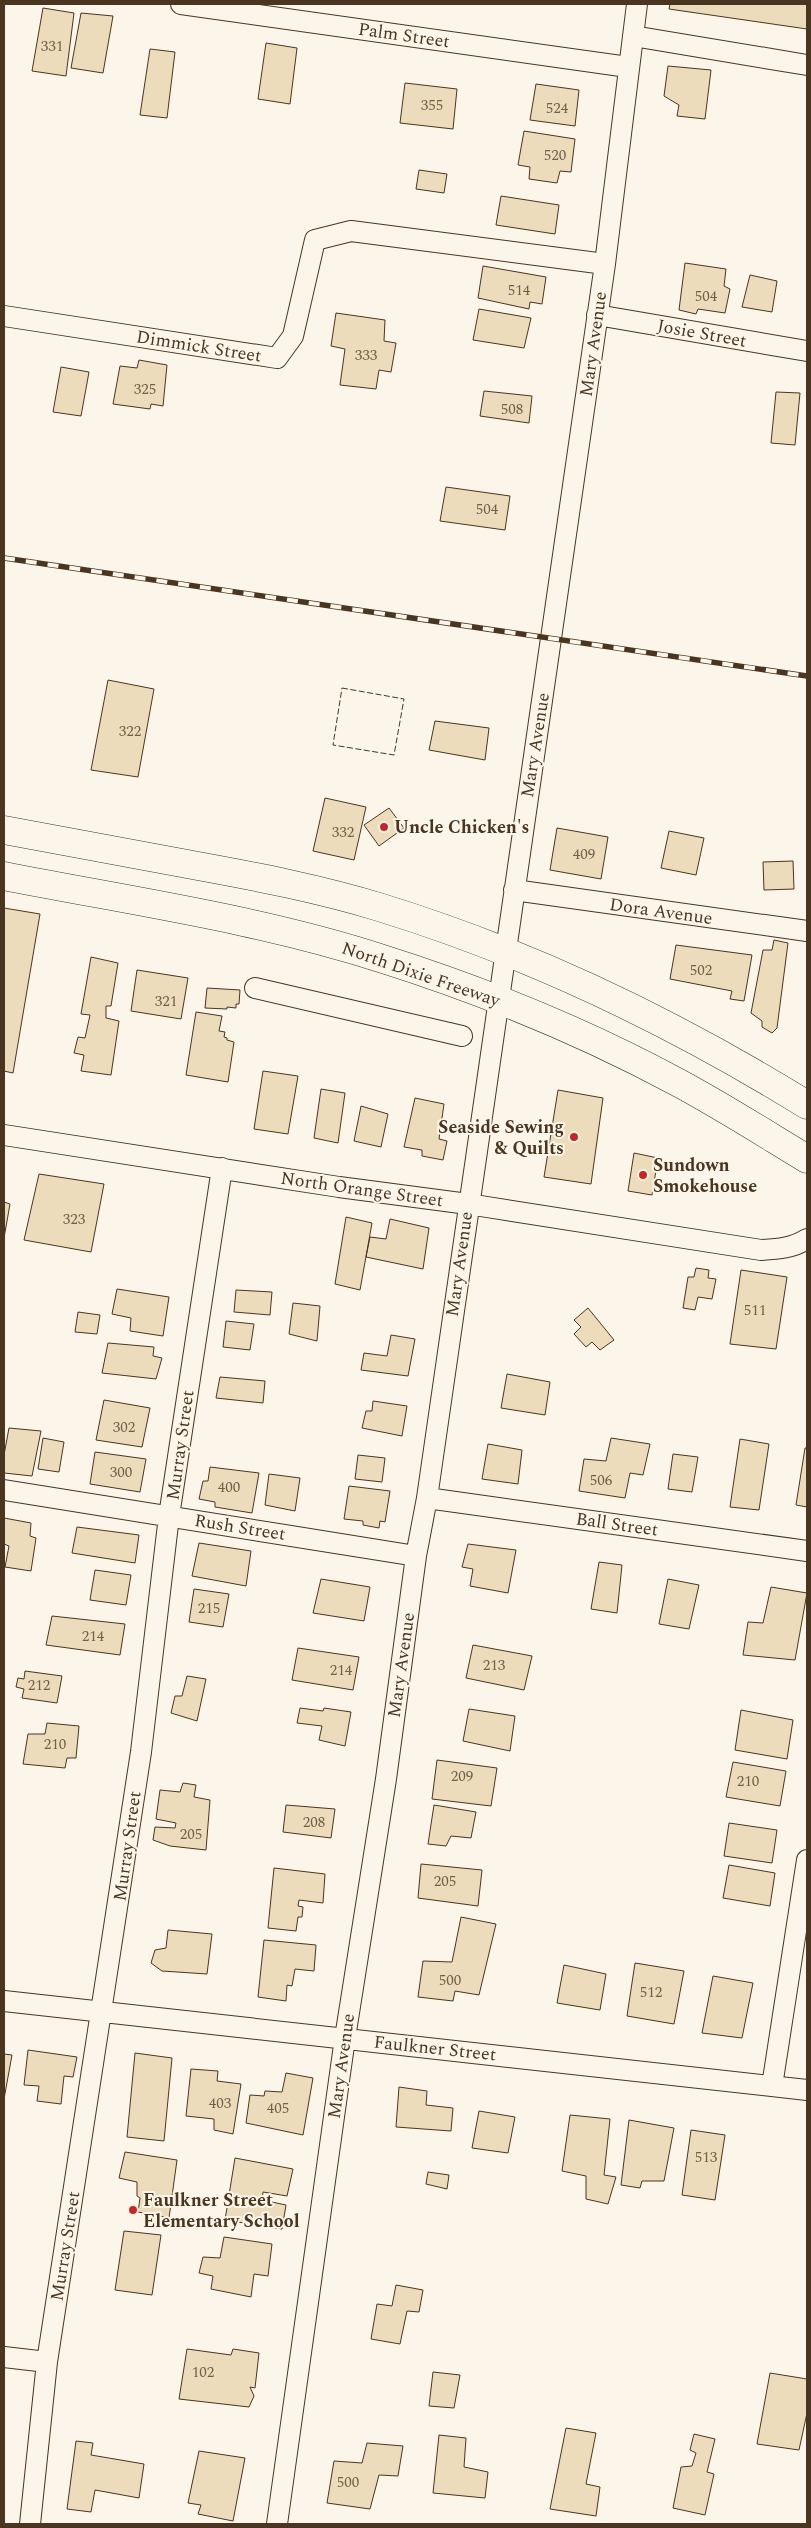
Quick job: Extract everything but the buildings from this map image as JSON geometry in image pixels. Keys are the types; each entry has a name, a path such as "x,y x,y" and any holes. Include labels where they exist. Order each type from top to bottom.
{"main road":[{"path":"4,830 249,876 320,892 378,907 505,950 653,1017 712,1048 807,1105"},
{"name":"North Dixie Freeway","path":"4,876 273,929 382,958 497,1000 570,1030 677,1082 807,1159"}],"street":[{"name":"Palm Street","path":"181,4 628,67"},
{"name":"Mary Avenue","path":"277,2524 345,2038 386,1780 416,1556 427,1498 497,1000 598,315 637,4"},
{"path":"632,36 807,65"},
{"name":"Dimmick Street","path":"4,316 277,358 293,336 315,240 350,231 605,264"},
{"name":"Josie Street","path":"598,315 807,351"},
{"name":"Dora Avenue","path":"514,890 807,931"},
{"path":"255,988 462,1036"},
{"name":"North Orange Street","path":"4,1135 339,1188 468,1204 761,1250 784,1248 800,1244 807,1239"},
{"name":"Murray Street","path":"30,2524 47,2362 141,1752 169,1516 204,1272 222,1168"},
{"name":"Rush Street","path":"4,1490 416,1556"},
{"name":"Ball Street","path":"427,1498 807,1551"},
{"path":"772,2086 807,1860"},
{"name":"Faulkner Street","path":"4,2001 807,2090"},
{"path":"4,2357 47,2362"}],"railway":[{"path":"4,558 807,676"}],"fence":[{"path":"342,688 404,699 394,755 333,745 342,688"}],"place":[{"name":"Uncle Chicken's","path":"384,827"},
{"name":"Seaside Sewing & Quilts","path":"574,1137"},
{"name":"Sundown Smokehouse","path":"643,1175"},
{"name":"Faulkner Street Elementary School","path":"133,2210"}]}
